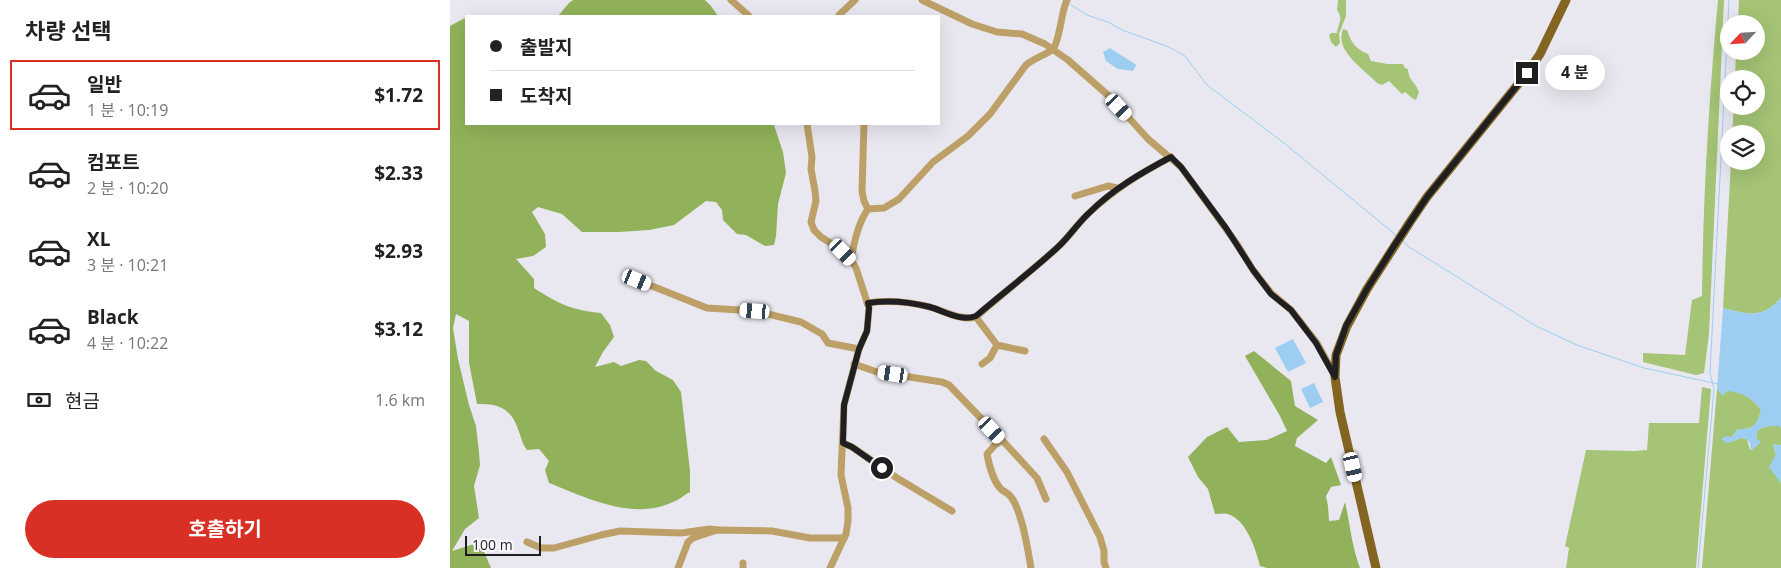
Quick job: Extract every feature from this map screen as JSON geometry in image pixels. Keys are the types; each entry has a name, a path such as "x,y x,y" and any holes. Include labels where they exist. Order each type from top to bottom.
{"main road":[{"path":"1376,568 1340,412 1335,377 1336,355 1346,326 1367,289 1427,197 1527,73 1540,54 1566,0"}],"street":[{"path":"731,0 748,15"},
{"path":"839,15 855,0"},
{"path":"922,0 972,24 997,32 1022,34 1068,60 1110,98 1148,139 1181,167 1271,294 1291,310 1316,343 1335,377"},
{"path":"868,209 884,208 899,199 933,162 968,136 990,114 1026,65 1052,50 1057,40 1067,0"},
{"path":"807,125 812,157 811,169 816,192 811,222 814,230 820,237 834,245 851,260 856,268 869,308 867,331 854,364 844,405 841,475 848,508 848,521 844,538 830,568"},
{"path":"864,125 862,191 868,209"},
{"path":"868,303 897,302 929,307 962,318 976,316 1058,247 1087,214 1117,188 1131,178 1171,157"},
{"path":"1075,196 1108,186 1117,188"},
{"path":"851,260 861,222 868,209"},
{"path":"637,280 707,308 755,311 801,322 822,334 828,343 859,349"},
{"path":"976,316 997,345 1025,351"},
{"path":"982,364 990,358 997,345"},
{"path":"854,364 877,372 942,382 949,385 1037,478 1046,499"},
{"path":"1044,439 1067,472 1100,537 1106,568"},
{"path":"1002,440 987,454 988,460 1001,489 1011,496 1016,508 1031,568"},
{"path":"843,443 952,511"},
{"path":"527,542 541,548 554,548 620,531 681,533 710,529 772,532 810,538 844,538"},
{"path":"678,568 688,542 693,538 718,530"}],"green space":[{"path":"573,0 705,0 717,15 559,15"},
{"path":"1338,0 1346,0 1346,16 1339,34 1340,43 1336,47 1331,42 1329,35 1337,33 1340,22 1337,10"},
{"path":"1718,0 1724,0 1723,15 1720,15 1721,60 1709,334 1704,373 1696,375 1643,362 1643,353 1685,355 1692,300 1702,296 1707,148"},
{"path":"1739,0 1781,0 1781,297 1770,308 1758,313 1723,308 1731,170 1765,170 1765,125 1733,125 1733,115 1765,115 1765,70 1735,70 1736,60 1765,60 1765,15 1738,15"},
{"path":"465,18 465,125 774,125 783,152 786,173 778,204 774,245 765,246 746,235 737,234 723,220 722,210 716,202 706,201 674,225 649,230 619,232 582,232 562,214 538,207 532,212 545,234 546,247 533,256 516,259 534,279 534,288 566,305 581,310 601,313 610,325 614,337 595,367 614,362 621,366 639,360 646,361 656,371 673,380 681,392 690,471 690,492 675,501 658,507 626,508 594,501 549,483 545,470 549,461 539,449 527,450 513,418 498,406 477,404 469,363 469,321 456,314 453,328 458,359 476,426 480,465 474,486 479,518 465,529 452,551 480,542 491,568 450,568 450,26"},
{"path":"1343,29 1347,30 1354,45 1368,54 1371,61 1403,64 1408,69 1410,77 1419,92 1416,100 1405,92 1402,94 1389,81 1382,85 1377,83 1358,66 1346,52 1343,45 1341,37"},
{"path":"1254,351 1291,381 1295,406 1318,420 1297,438 1295,446 1326,463 1331,457 1341,485 1331,487 1326,496 1329,521 1339,520 1345,502 1353,544 1360,568 1267,568 1260,566 1249,536 1240,522 1227,514 1215,514 1208,489 1198,477 1188,457 1207,437 1227,427 1239,442 1267,440 1287,431 1245,356"},
{"path":"1702,387 1711,389 1696,568 1566,568 1569,548 1565,546 1586,450 1647,450 1649,423 1699,423"},
{"path":"1717,389 1721,393 1733,391 1743,394 1761,409 1757,422 1752,427 1738,429 1727,443 1741,438 1747,439 1750,450 1760,442 1756,438 1757,431 1765,427 1780,426 1781,445 1773,445 1776,454 1770,467 1781,483 1781,568 1702,568"}],"water":[{"path":"1110,48 1136,65 1133,71 1118,69 1106,61 1103,52"},
{"path":"1781,297 1781,429 1780,426 1774,426 1765,427 1757,431 1756,438 1761,442 1751,451 1750,443 1747,439 1741,438 1727,443 1721,439 1726,436 1732,437 1738,429 1752,427 1757,422 1761,409 1742,394 1727,391 1723,396 1717,389 1723,308 1747,313 1758,313 1770,308"},
{"path":"1293,339 1306,363 1288,372 1275,348"},
{"path":"1314,383 1323,402 1310,408 1301,389"},
{"path":"1773,444 1781,445 1781,483 1769,467 1776,454"}],"waterway":[{"path":"1698,568 1714,389 1710,373 1729,0"},
{"path":"1068,3 1087,15 1169,47 1185,56 1207,85 1284,143 1397,236"},
{"path":"1402,240 1409,247 1536,326 1577,345 1644,368 1718,384"}],"route":[{"path":"882,468 843,443 844,405 854,364 867,331 868,303 897,302 929,307 962,318 976,316 1058,247 1087,214 1117,188 1131,178 1171,157 1181,167 1226,228 1271,294 1291,310 1316,343 1335,377 1336,355 1346,326 1394,246 1427,197 1527,73"}]}
